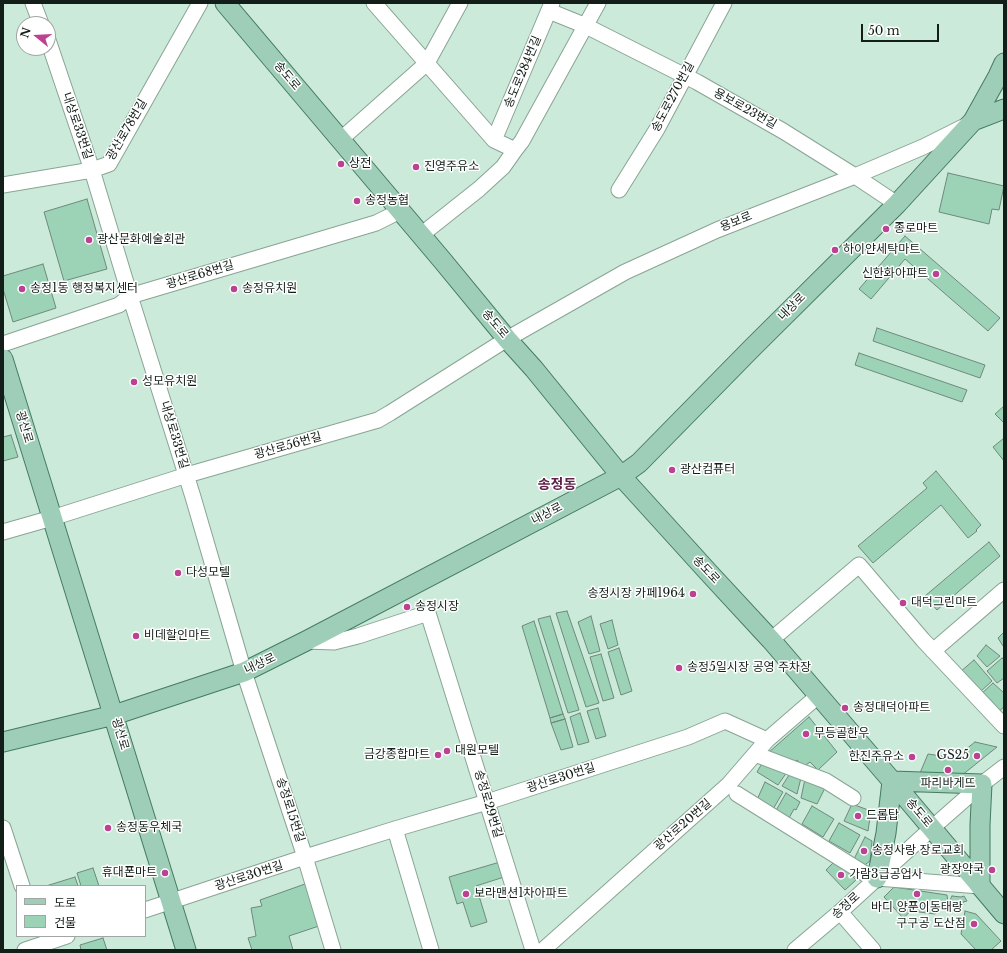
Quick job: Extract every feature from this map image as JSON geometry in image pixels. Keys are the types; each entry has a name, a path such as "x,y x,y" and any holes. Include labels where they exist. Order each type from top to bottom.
{"main road":[{"name":"송도로","path":"226,3 507,339 534,369 621,476 771,640 1004,914"},
{"path":"973,122 1004,63"},
{"name":"내상로","path":"3,742 114,715 244,672 621,476 639,463 897,204 973,122 1004,109"},
{"name":"광산로","path":"3,360 186,950"},
{"path":"876,879 886,832 892,781 982,784 980,886"}],"street":[{"path":"33,3 38,16"},
{"name":"광산로78번길","path":"3,184 92,170 109,164 200,3"},
{"path":"374,3 494,140 515,150"},
{"path":"340,140 426,63 460,3"},
{"path":"421,235 479,189 503,167 522,141 598,3"},
{"name":"송도로270번길","path":"619,190 657,129 724,3"},
{"name":"용보로23번길","path":"551,7 685,76 783,131 897,204"},
{"name":"송도로284번길","path":"494,140 551,7"},
{"name":"내상로33번길","path":"53,56 92,170 187,476 244,672"},
{"name":"용보로","path":"507,339 625,272 717,230 855,176 923,147 973,122"},
{"name":"광산로68번길","path":"3,344 119,305 130,296 376,223 400,211"},
{"name":"광산로56번길","path":"52,518 187,476 378,420 507,339"},
{"path":"3,532 52,518"},
{"path":"771,640 859,565 923,640 1004,726"},
{"path":"933,650 1004,590"},
{"name":"송정로29번길","path":"306,641 334,642 358,636 428,613 533,950"},
{"name":"송정로15번길","path":"244,672 305,857 333,950"},
{"name":"광산로20번길","path":"543,950 729,784 767,740 819,695"},
{"name":"광산로30번길","path":"146,910 305,857 487,802 688,737 725,721 767,740"},
{"path":"755,754 826,781 853,798"},
{"name":"송정로","path":"795,950 840,912 982,784 1004,768"},
{"path":"738,794 876,879 980,886"},
{"path":"3,828 22,885"},
{"path":"395,829 431,950"},
{"path":"840,912 873,950"},
{"path":"25,950 64,937"}],"building":[{"path":"948,173 1004,186 999,210 992,209 989,224 939,212"},
{"path":"87,199 107,269 64,281 44,212"},
{"name":"신한화아파트","path":"905,236 1000,318 988,331 905,259 871,299 859,289"},
{"path":"43,264 56,308 13,322 3,289 3,276"},
{"path":"877,328 985,365 980,378 873,341"},
{"path":"859,353 967,390 962,402 855,365"},
{"path":"1004,406 1004,423 995,414"},
{"path":"11,435 18,457 3,461 3,437"},
{"path":"1004,438 1004,461 993,447"},
{"path":"936,471 981,525 976,530 977,531 968,538 941,505 873,563 858,546 927,488 923,483"},
{"path":"989,542 1000,556 937,610 925,596"},
{"path":"567,611 599,703 586,707 556,613"},
{"path":"550,616 579,710 568,713 538,619"},
{"path":"591,616 600,651 589,654 578,622"},
{"path":"612,620 618,645 608,649 600,624"},
{"path":"534,621 563,714 550,718 522,626"},
{"path":"1004,632 1004,646 1003,646 998,638"},
{"path":"986,645 1000,656 987,667 977,656"},
{"path":"619,648 632,691 621,695 608,652"},
{"path":"601,654 614,698 603,701 590,657"},
{"path":"1002,658 1004,660 1004,678 997,683 987,671"},
{"path":"974,660 992,681 980,692 960,672"},
{"path":"993,683 1004,693 1004,707 998,712 980,695"},
{"path":"598,708 606,736 596,739 587,711"},
{"path":"580,713 589,742 578,745 570,717"},
{"path":"563,714 565,719 551,723 550,718"},
{"name":"무등골한우","path":"809,717 837,752 818,770 810,762 803,767 797,760 791,765 768,753"},
{"path":"565,719 573,747 561,750 551,723"},
{"path":"975,742 997,747 961,776 920,773 928,754 955,758"},
{"path":"764,760 787,772 778,785 757,772"},
{"path":"791,772 801,778 797,794 782,786"},
{"path":"805,779 825,788 817,804 801,798"},
{"path":"765,782 783,792 772,811 756,802"},
{"path":"786,793 800,802 796,810 794,809 789,818 774,814"},
{"name":"드롭탑","path":"852,804 871,811 868,831 844,821"},
{"path":"812,806 834,819 823,837 802,824"},
{"path":"839,823 860,835 850,853 829,841"},
{"name":"송정사랑 장로교회","path":"865,837 872,841 870,861 862,867 853,861"},
{"name":"가람3급공업사","path":"837,859 856,880 845,890 826,870"},
{"name":"보라맨션1차아파트","path":"500,862 504,877 476,886 487,922 471,927 463,902 457,904 449,877"},
{"path":"93,868 99,885 81,885 77,873"},
{"path":"75,877 78,885 49,885"},
{"path":"305,884 319,926 289,936 293,950 252,950 248,938 256,936 251,908 262,906 260,900"},
{"path":"894,887 947,895 948,902 935,914 911,911 903,918 884,897"},
{"path":"952,896 964,896 967,901 963,902 964,905 960,906 950,905 949,902"},
{"name":"구구공 도산점","path":"965,911 976,914 1001,941 991,950 976,950 961,934"},
{"path":"103,938 107,950 81,950 80,945"}],"place":[{"name":"상전","path":"341,164"},
{"name":"진영주유소","path":"416,167"},
{"name":"송정농협","path":"357,201"},
{"name":"종로마트","path":"886,229"},
{"name":"광산문화예술회관","path":"89,240"},
{"name":"하이얀세탁마트","path":"835,250"},
{"name":"신한화아파트","path":"936,274"},
{"name":"송정1동 행정복지센터","path":"22,289"},
{"name":"송정유치원","path":"234,289"},
{"name":"성모유치원","path":"134,382"},
{"name":"광산컴퓨터","path":"672,470"},
{"name":"다성모텔","path":"178,573"},
{"name":"송정시장 카페1964","path":"693,594"},
{"name":"대덕그린마트","path":"903,603"},
{"name":"송정시장","path":"407,607"},
{"name":"비데할인마트","path":"136,636"},
{"name":"송정5일시장 공영 주차장","path":"679,668"},
{"name":"송정대덕아파트","path":"845,708"},
{"name":"무등골한우","path":"806,734"},
{"name":"대원모텔","path":"447,751"},
{"name":"금강종합마트","path":"438,755"},
{"name":"GS25","path":"977,756"},
{"name":"한진주유소","path":"912,757"},
{"name":"파리바게뜨","path":"948,770"},
{"name":"드롭탑","path":"858,816"},
{"name":"송정동우체국","path":"108,828"},
{"name":"송정사랑 장로교회","path":"864,851"},
{"name":"광장약국","path":"992,870"},
{"name":"휴대폰마트","path":"165,873"},
{"name":"가람3급공업사","path":"841,875"},
{"name":"보라맨션1차아파트","path":"466,894"},
{"name":"바디 양푼이동태랑","path":"917,894"},
{"name":"구구공 도산점","path":"974,924"}],"district":[{"name":"송정동","path":"557,485"}]}
